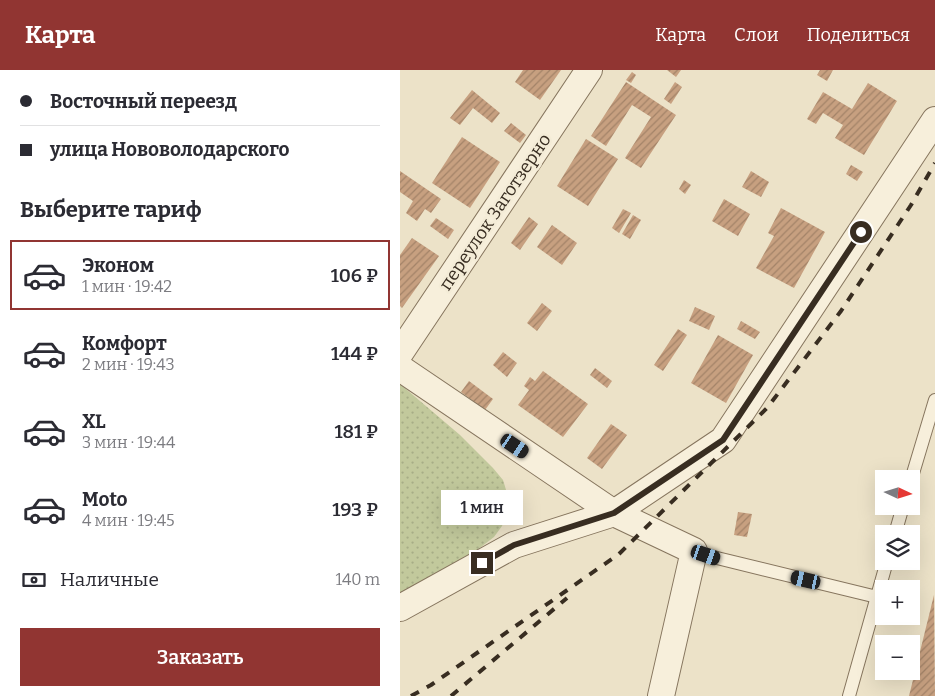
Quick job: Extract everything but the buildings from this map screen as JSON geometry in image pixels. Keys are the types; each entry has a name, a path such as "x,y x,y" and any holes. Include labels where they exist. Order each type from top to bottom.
{"street":[{"name":"переулок Заготзерно","path":"400,354 590,70"},
{"path":"400,608 514,545 614,513 723,440 935,120"},
{"path":"400,368 614,513 694,551 661,696"}],"lane":[{"path":"914,470 935,400"},
{"path":"694,551 875,597"},
{"path":"849,696 875,604"}],"green space":[{"path":"400,384 460,435 503,480 507,493 507,514 502,526 494,537 472,554 400,598"}],"railway":[{"path":"411,696 431,685 619,554 767,408 841,311 911,205 935,163"},
{"path":"451,696 567,598"}],"route":[{"path":"482,563 514,545 614,513 723,440 861,232"}]}
